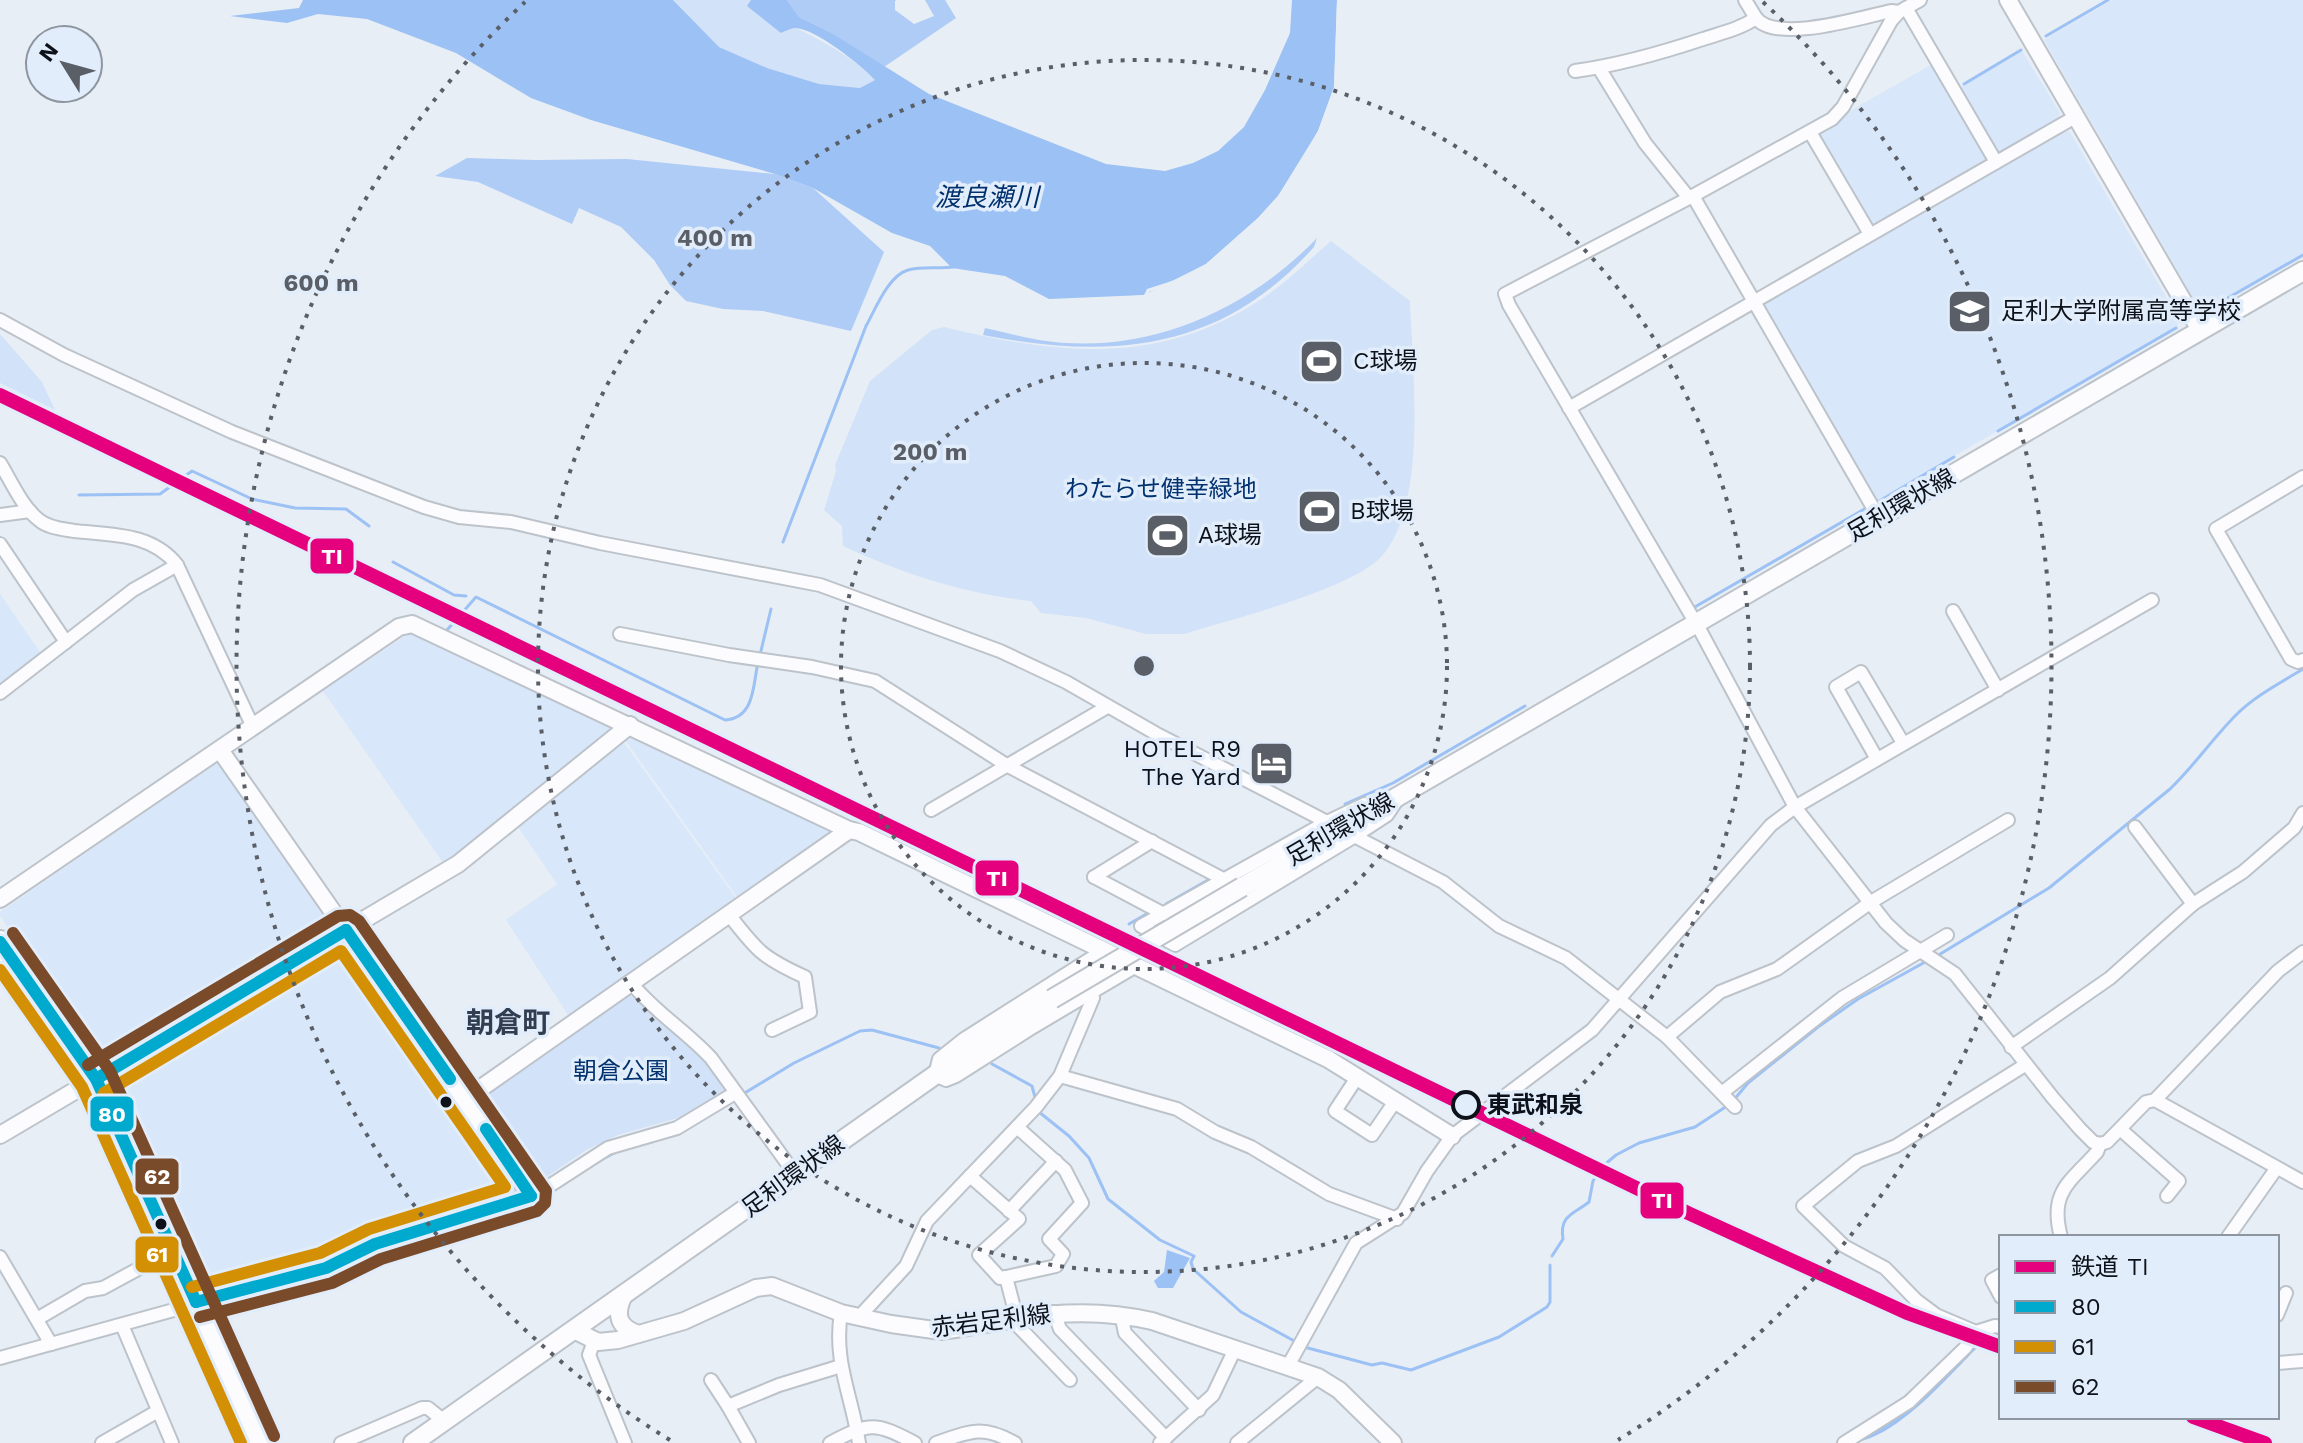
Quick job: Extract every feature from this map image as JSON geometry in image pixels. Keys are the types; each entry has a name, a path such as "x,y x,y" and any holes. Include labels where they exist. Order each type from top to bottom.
{"highway":[{"path":"0,942 96,1079 255,1441"}],"main road":[{"name":"足利環状線","path":"415,1442 935,1075 1234,884 1340,829 2303,271"}],"street":[{"path":"1745,0 1761,25 1770,27 1833,24 1903,10"},
{"path":"1920,0 1891,21 1838,113 1810,132 1691,197 1505,294 1695,624 1795,807 1895,932 1961,980 2025,1065 2093,1142 2107,1142 2146,1102 2155,1100 2278,971 2303,952"},
{"path":"2008,0 2200,330"},
{"path":"1903,10 1996,162"},
{"path":"1575,71 1599,68 1675,48 1756,18"},
{"path":"1599,68 1645,143 1691,197 1879,518"},
{"path":"1569,408 2075,117"},
{"path":"1810,132 1870,234"},
{"path":"0,320 64,355 232,432 424,507 459,517 511,522 600,543 820,585 1000,651 1066,682 1107,707 1443,882 1499,926 1566,958 1667,1037 1729,1099 1818,1015 1947,935"},
{"path":"0,463 30,511 43,523 52,527 145,540 169,554 253,727"},
{"path":"2303,477 2216,529 2291,659 2298,662 2303,660"},
{"path":"0,515 30,511"},
{"path":"447,529 459,517"},
{"path":"0,544 66,642"},
{"path":"0,693 133,590 177,565"},
{"path":"1288,1366 1350,1251 1366,1235 1397,1219 1452,1136 1578,1041 1620,999 1771,825 1795,807 1903,743 2152,600"},
{"path":"1953,611 1998,690"},
{"path":"0,899 399,627 412,624 1104,950 1358,1076 1452,1136"},
{"path":"620,634 875,681 1008,766 1234,884"},
{"path":"1877,759 1836,687 1848,679 1861,672 1903,743"},
{"path":"931,810 1107,707"},
{"path":"0,1135 458,864 630,725"},
{"path":"220,750 531,1196"},
{"path":"1234,884 1141,926 1175,945 1340,829 1387,815 1401,794"},
{"path":"2011,1047 2110,978 2193,904 2243,872 2294,828 2303,813"},
{"path":"1667,1037 1720,992 1777,969 1871,902 2008,820"},
{"path":"2135,827 2193,904"},
{"path":"464,1100 849,830"},
{"path":"1152,841 1094,877 1164,914"},
{"path":"730,916 762,955 776,965 805,977 810,1012 772,1030"},
{"path":"1104,950 964,1039 939,1059 935,1075 946,1080 956,1076 1136,966"},
{"path":"632,984 651,1007 698,1044 720,1068 795,1174"},
{"path":"859,1317 906,1266 927,1221 1036,1107 1060,1076 1093,998 1092,991"},
{"path":"1976,1332 1936,1315 1916,1300 1885,1268 1844,1246 1803,1206 1858,1161 1896,1146 2025,1065"},
{"path":"1060,1076 1177,1109 1215,1132 1251,1147 1329,1194 1397,1219"},
{"path":"1358,1076 1335,1111 1372,1135 1396,1100"},
{"path":"0,1358 326,1268 375,1244 531,1196 608,1148 677,1128 735,1093"},
{"path":"2155,1100 2303,1182"},
{"path":"970,1176 1019,1219 979,1255 1000,1278 1056,1266 1063,1254 1049,1239 1082,1203 1065,1170 1017,1127"},
{"path":"2120,1129 2179,1181 2167,1196"},
{"path":"2061,1235 2056,1215 2058,1198 2097,1152 2100,1144"},
{"path":"1009,1211 1056,1161"},
{"path":"2229,1235 2276,1169"},
{"path":"37,1319 85,1291 103,1288 173,1250"},
{"path":"0,1257 51,1344"},
{"path":"1999,1276 1992,1280 1999,1293"},
{"path":"1006,1277 1017,1325 1070,1380"},
{"name":"赤岩足利線","path":"594,1341 607,1342 684,1321 764,1286 780,1288 841,1313 941,1331 1054,1312 1121,1314 1152,1321 1318,1377 1339,1390 1393,1443"},
{"path":"2279,1310 2286,1293"},
{"path":"623,1297 618,1308 619,1318 625,1328 638,1334"},
{"path":"1054,1312 1060,1329 1163,1441 1213,1395 1235,1349"},
{"path":"841,1313 837,1337 841,1366 858,1436"},
{"path":"1121,1314 1125,1333 1199,1410"},
{"path":"1844,1443 1909,1402 1965,1348 1976,1332 1999,1324"},
{"path":"122,1325 172,1443"},
{"path":"574,1330 594,1341 589,1355 625,1443"},
{"path":"2279,1363 2303,1361"},
{"path":"728,1406 779,1385 841,1366"},
{"path":"1237,1443 1318,1377"},
{"path":"711,1380 749,1443"},
{"path":"341,1443 422,1408 428,1408 444,1421"},
{"path":"102,1443 158,1411"},
{"path":"830,1443 858,1436 874,1426 888,1429 915,1443"},
{"path":"936,1443 976,1430 996,1433 1015,1443"}],"shaded area":[{"path":"787,0 897,0 895,10 914,24 934,16 925,0 945,0 956,18 884,67 830,32 799,17"},
{"path":"2112,0 2303,0 2303,253 2205,310 2199,308 2044,40"},
{"path":"2022,51 2060,113 2057,120 2003,153 1995,152 1959,88"},
{"path":"1934,63 1986,155 1984,164 1876,225 1869,223 1816,133"},
{"name":"足利大学附属高等学校","path":"2061,130 2070,132 2179,319 2177,327 1875,502 1761,304"},
{"path":"467,158 627,159 775,174 813,188 884,252 851,331 763,311 723,309 686,301 670,285 654,260 621,227 579,208 572,224 478,182 435,176"},
{"path":"1317,238 1314,247 1278,282 1241,308 1203,327 1162,339 1120,346 1076,346 983,335 985,328 1039,340 1078,344 1116,342 1154,335 1190,323 1258,288"},
{"path":"0,594 42,655 0,687"},
{"path":"411,632 613,725 612,729 444,864 323,691"},
{"path":"630,736 833,832 740,901 625,740"},
{"path":"623,741 738,901 570,1018 506,920 557,884 518,827"},
{"path":"220,761 324,907 317,934 106,1057 101,1056 0,912"},
{"path":"329,957 364,964 519,1189 517,1195 322,1264 211,1293 204,1289 120,1084 123,1078"}],"green space":[{"path":"673,0 751,0 747,6 831,46 875,80 860,88 819,84 767,68 719,47"},
{"name":"わたらせ健幸緑地","path":"1331,241 1410,301 1414,397 1412,471 1396,534 1381,557 1366,569 1317,592 1184,634 1146,634 1086,618 1041,613 1031,601 935,581 843,546 842,526 824,510 835,465 870,381 932,330 944,327 1028,344 1069,348 1109,349 1149,344 1188,335 1227,319 1275,290"},
{"path":"0,334 42,382 55,410 0,383"},
{"name":"朝倉公園","path":"628,993 705,1061 725,1093 685,1116 618,1135 588,1149 533,1186 476,1104 478,1098"}],"water":[{"name":"渡良瀬川","path":"303,0 673,0 719,47 767,68 819,84 860,88 875,80 825,40 803,29 794,28 781,33 747,6 751,0 787,0 799,17 830,32 929,94 1106,164 1165,171 1193,163 1218,151 1244,127 1265,90 1290,33 1292,0 1337,0 1334,87 1318,131 1278,196 1206,264 1144,295 1049,299 1005,276 952,268 930,246 892,233 813,188 591,120 531,98 456,53 367,19 318,14 287,23 230,16 299,8"},
{"path":"1167,1250 1190,1258 1173,1288 1158,1288 1154,1281 1164,1272"},
{"path":"1999,1331 1999,1343 1981,1344 1902,1420 1865,1440 1847,1443 1883,1422 1973,1339"}],"pier":[{"path":"1337,0 1341,0 1338,88 1321,133 1281,198 1261,221 1209,268 1149,292 1146,299 1068,302 1144,295 1147,289 1178,279 1206,264 1278,196 1318,131 1334,87"}],"waterway":[{"path":"2046,36 2108,0"},
{"path":"1964,84 2021,50"},
{"path":"2207,310 2303,255"},
{"path":"783,542 866,326 883,294 894,279 908,270 953,267"},
{"path":"1998,431 2176,328"},
{"path":"1876,503 1954,457"},
{"path":"79,495 160,494 192,471 252,499 295,508 346,509 369,526"},
{"path":"1693,608 1868,507"},
{"path":"393,562 454,595 466,596"},
{"path":"447,630 476,597 725,720 735,718 747,707 758,662"},
{"path":"760,655 771,609"},
{"path":"1937,956 2049,888 2170,789 2243,708 2303,669"},
{"path":"1345,804 1393,783 1525,706"},
{"path":"1221,874 1274,845"},
{"path":"1166,904 1208,880"},
{"path":"1129,924 1150,912"},
{"path":"1733,1101 1748,1083 1818,1027 1858,999 1927,961"},
{"path":"743,1094 794,1063 860,1031 872,1030 939,1048"},
{"path":"992,1064 1032,1086 1036,1101"},
{"path":"1552,1256 1563,1239 1563,1225 1589,1202 1593,1181 1603,1166 1639,1143 1695,1127 1727,1106"},
{"path":"1039,1112 1069,1136 1089,1158 1108,1199 1160,1240 1194,1256 1191,1262 1193,1269 1241,1312 1298,1343"},
{"path":"599,1161 620,1150"},
{"path":"1304,1347 1372,1365 1382,1363 1411,1370 1499,1337 1547,1307 1550,1302 1550,1265"}],"rail line":[{"name":"TI","path":"0,395 1688,1213 1907,1313 1999,1346"},
{"name":"TI","path":"2199,1419 2265,1443"}],"transit line":[{"name":"62","path":"88,1065 338,916 350,915 359,921 546,1191 545,1203 537,1211 381,1259 332,1283 200,1317"},
{"name":"80","path":"346,930 450,1079"},
{"name":"80","path":"96,1079 346,930"},
{"name":"62","path":"13,933 110,1071 274,1436"},
{"name":"80","path":"0,942 96,1079 196,1302"},
{"name":"61","path":"104,1093 341,951 505,1187 369,1229 320,1253 192,1287"},
{"name":"61","path":"0,970 82,1087 241,1443"},
{"name":"80","path":"486,1129 531,1196"},
{"name":"80","path":"196,1302 326,1268 375,1244 531,1196"}],"place":[{"name":"足利大学附属高等学校","path":"1970,311"},
{"name":"C球場","path":"1322,361"},
{"name":"B球場","path":"1319,511"},
{"name":"A球場","path":"1167,535"},
{"name":"HOTEL R9 The Yard","path":"1272,763"},
{"name":"東武和泉","path":"1466,1105"}],"district":[{"name":"朝倉町","path":"508,1022"}]}
